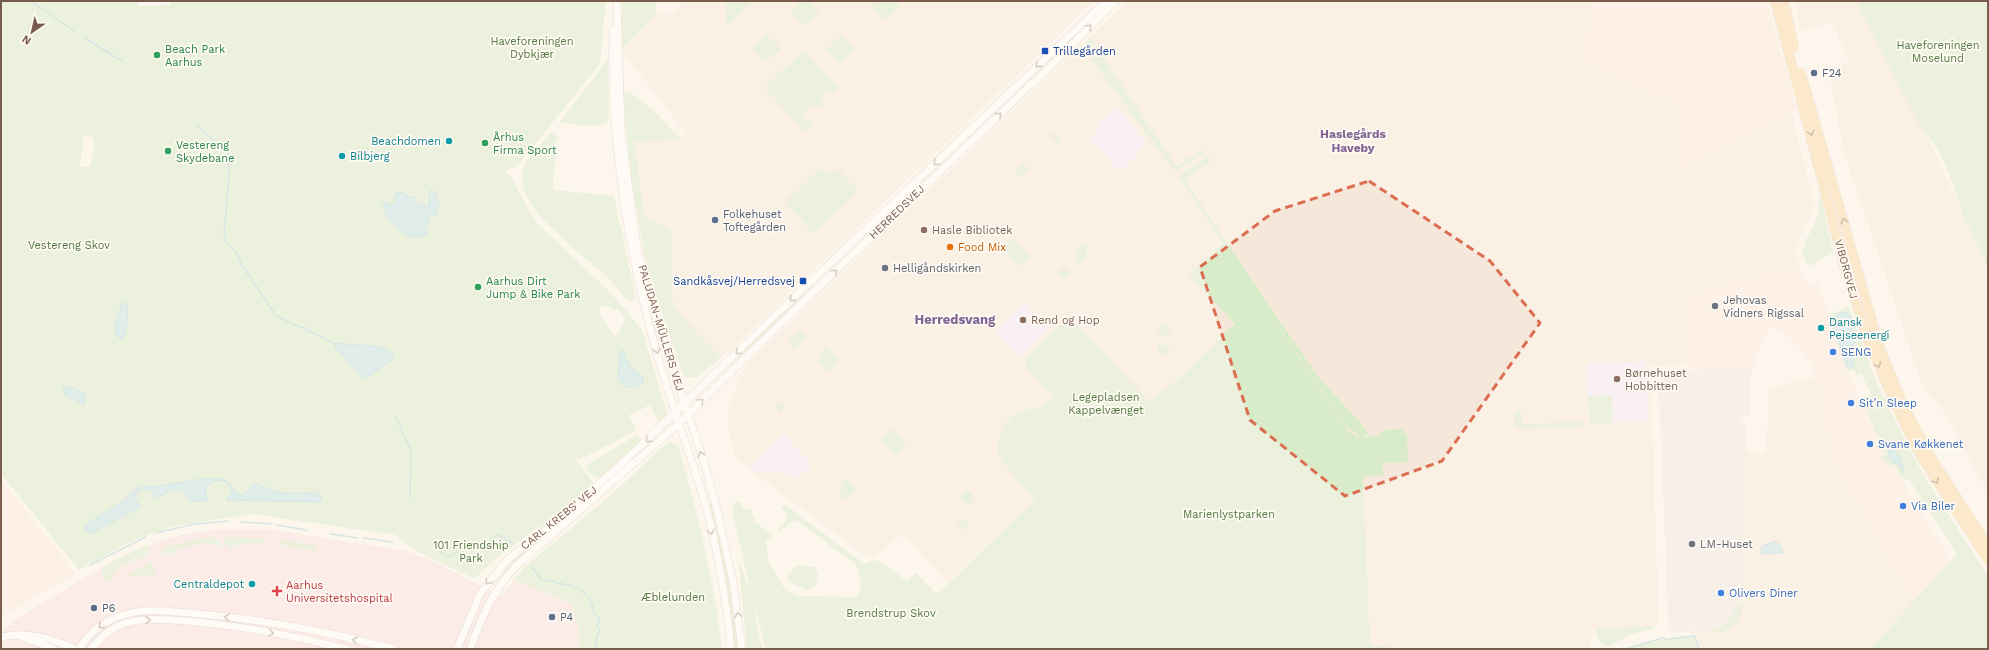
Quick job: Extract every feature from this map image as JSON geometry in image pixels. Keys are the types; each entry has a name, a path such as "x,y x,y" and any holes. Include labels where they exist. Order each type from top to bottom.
{"main road":[{"name":"VIBORGVEJ","path":"1775,1 1852,293 1877,363 1900,417 1922,458 1988,560"},
{"name":"VIBORGVEJ","path":"1784,1 1802,78 1880,350 1905,408 1929,454 1988,546"}],"street":[{"name":"PALUDAN-MÜLLERS VEJ","path":"616,1 621,129 630,212 646,288 704,462 727,547 742,649"},
{"name":"PALUDAN-MÜLLERS VEJ","path":"616,1 613,28 612,69 622,191 640,290 679,423 702,494 710,526 724,598 731,649"},
{"name":"HERREDSVEJ","path":"685,404 771,320 1106,1"},
{"name":"HERREDSVEJ","path":"679,423 753,350 1059,58 1115,1"},
{"name":"CARL KREBS' VEJ","path":"457,649 480,594 497,570 507,560 589,494 685,404"},
{"name":"CARL KREBS' VEJ","path":"470,649 484,610 499,585 515,567 679,423"},
{"path":"79,649 90,635 109,620 133,612 156,611 240,618 330,634 393,649"},
{"path":"91,649 106,633 118,626 130,622 156,620 222,625 304,638 346,649"},
{"path":"19,635 54,649"},
{"path":"1,637 35,635 62,646"},
{"path":"28,638 74,649"}],"highlighted area":[{"path":"1369,181 1490,261 1540,323 1442,461 1345,496 1250,420 1200,267 1275,211"}],"shaded area":[{"path":"684,1 1094,1 721,358 673,308 671,229 644,216 635,141 676,140 687,134 622,52 656,13 670,15"},
{"path":"1128,1 1593,1 1583,63 1678,104 1682,169 1791,113 1812,192 1813,205 1812,214 1799,236 1796,246 1797,265 1687,295 1694,364 1650,366 1659,625 1596,628 1589,643 1589,649 1389,649 1389,646 1370,647 1363,476 1382,463 1407,433 1359,437 1348,432 1189,275 1236,324 1185,373 1108,441 1042,407 1031,407 999,456 1035,500 947,583 903,533 874,558 860,552 747,468 734,455 727,417 738,380 748,363"},
{"path":"1593,1 1767,1 1797,110 1682,169 1678,104 1583,63"},
{"path":"1795,1 1856,1 1923,128 1988,268 1988,493 1947,415 1923,388 1844,152 1829,72 1849,64 1833,23 1799,31 1799,20"},
{"path":"1117,106 1144,141 1144,147 1120,172 1089,139 1099,129 1099,123"},
{"path":"1797,265 1811,287 1818,283 1847,366 1872,426 1893,465 1951,561 1915,600 1880,548 1883,545 1844,482 1834,458 1828,436 1825,402 1821,387 1808,358 1789,337 1772,325 1756,355 1753,370 1722,368 1689,372 1687,295"},
{"name":"Rend og Hop","path":"1026,301 1032,308 1030,310 1049,330 1023,355 1017,355 995,332"},
{"name":"Børnehuset Hobbitten","path":"1646,361 1648,421 1613,423 1612,395 1588,396 1587,363"},
{"path":"1722,368 1753,370 1749,387 1749,415 1739,415 1740,423 1745,423 1746,452 1743,452 1743,467 1740,467 1744,580 1741,604 1737,605 1727,626 1721,628 1669,633 1658,376"},
{"path":"1815,377 1821,387 1825,402 1828,436 1834,458 1844,482 1884,546 1880,548 1915,600 1870,649 1690,649 1689,632 1727,626 1737,605 1744,580 1740,467 1743,466 1743,452 1766,453 1769,388"},
{"path":"784,435 812,465 797,479 783,473 750,471 750,467"},
{"path":"1,480 76,573 1,617"},
{"name":"Aarhus Universitetshospital","path":"215,530 274,530 406,551 431,560 501,596 514,580 571,604 578,623 579,649 1,649 1,636 11,622 116,559 163,540 186,534"}],"green space":[{"path":"1,1 138,1 138,6 170,5 170,1 606,1 600,64 519,164 505,170 511,177 535,221 611,293 642,330 667,413 659,423 650,405 628,416 637,430 577,461 594,484 549,522 537,528 491,563 477,577 473,578 414,550 396,535 253,514 175,526 134,540 79,570 1,474","holes":["84,136 93,137 94,149 90,167 80,167","404,193 420,205 428,208 430,204 428,194 437,208 434,217 430,213 428,214 427,222 422,228 407,235 395,228 383,207 385,202 391,206","125,303 128,305 124,338 117,318 122,304","601,305 620,311 625,319 618,335 613,334 599,313","65,387 80,391 75,402 65,396 63,390"]},
{"path":"622,1 657,1 656,13 622,50"},
{"path":"725,1 754,1 727,27"},
{"path":"801,1 809,1 819,11 805,26 791,13"},
{"path":"876,1 897,1 900,7 885,20 872,7"},
{"name":"Haveforeningen Moselund","path":"1856,1 1987,1 1988,3 1988,267 1964,217 1950,176 1939,151 1919,124"},
{"path":"766,34 780,47 780,50 765,62 752,49"},
{"path":"842,35 854,49 839,64 826,49"},
{"path":"1090,37 1176,166 1203,149 1205,152 1174,171 1086,52 1087,40"},
{"path":"804,50 838,88 832,94 829,90 821,98 824,102 817,108 814,104 802,114 813,126 806,132 764,88"},
{"path":"608,59 609,120 599,125 592,126 560,122"},
{"path":"626,91 633,94 647,105 680,138 676,140 635,142 644,216 671,229 673,307 721,358 695,378 686,377 682,371 648,274 631,178 623,95"},
{"path":"1055,132 1063,140 1059,144 1051,136"},
{"path":"550,133 559,138 556,139 553,190 614,196 635,294 635,299 630,303 606,276 553,230 529,201 523,187 522,173 526,162"},
{"name":"Marienlystparken","path":"1208,156 1211,161 1185,180 1316,374 1369,433 1364,437 1380,435 1384,430 1405,429 1401,433 1407,433 1408,462 1382,463 1383,475 1363,476 1370,646 1389,646 1389,649 766,649 752,597 762,649 747,649 738,559 751,592 732,512 734,503 740,501 743,508 753,510 750,513 756,517 753,521 775,536 766,542 769,563 783,586 796,596 858,597 861,581 856,565 799,522 794,520 780,532 777,530 785,522 788,515 781,507 784,504 864,564 872,560 880,561 907,581 916,573 937,594 1035,500 1000,457 998,450 999,439 1001,431 1009,419 1014,415 1027,409 1042,407 1054,397 1026,367 1026,358 1069,317 1150,402 1185,373 1235,324 1189,275 1223,243 1178,176","holes":["1246,278 1346,426 1357,433 1359,437 1348,432"]},
{"path":"1023,163 1029,169 1020,178 1014,171"},
{"path":"820,168 825,172 840,171 858,191 814,234 785,202"},
{"path":"1821,198 1833,252 1810,266 1805,261 1803,255 1806,242 1817,218 1819,211 1819,199"},
{"path":"1012,238 1030,257 1020,267 1001,248"},
{"path":"1084,244 1087,247 1087,258 1082,263 1078,263 1075,254 1077,249"},
{"path":"1064,268 1069,273 1064,278 1059,273"},
{"path":"813,283 815,284 698,401 766,328"},
{"path":"1849,306 1877,384 1910,450 1929,484 1988,576 1988,649 1870,649 1957,554 1910,481 1901,477 1895,466 1883,462 1880,458 1886,454 1861,400 1871,395 1861,373 1857,375 1853,370 1847,371 1828,316"},
{"path":"1162,324 1166,324 1170,330 1166,336 1162,336 1158,332 1158,328"},
{"path":"800,330 806,337 794,349 788,342"},
{"path":"1160,343 1164,347 1167,344 1170,349 1167,354 1163,355 1158,352 1157,348"},
{"path":"826,346 838,359 829,372 818,360"},
{"path":"1612,395 1613,423 1590,424 1588,396"},
{"path":"781,401 786,405 780,413 776,405"},
{"path":"1521,411 1522,424 1582,422 1582,427 1521,429 1515,426 1515,412"},
{"path":"667,425 604,486 519,559 492,588 513,559"},
{"path":"893,429 906,443 906,445 895,455 883,442 883,437"},
{"path":"637,435 641,440 601,477 597,478 589,472 586,467 588,464"},
{"name":"Æblelunden","path":"669,441 678,445 692,495 710,571 722,649 579,649 578,623 571,604 514,580 523,568 610,496"},
{"path":"846,478 857,490 846,500 840,495 842,487 840,485"},
{"path":"967,491 971,492 975,500 968,506 959,498"},
{"path":"713,503 728,571 740,649 735,649 708,505"},
{"path":"963,519 966,519 970,523 962,531 957,525"},
{"path":"213,537 218,540 223,549 207,543 178,549 176,553 164,555 162,551 163,548 196,539"},
{"path":"225,537 265,539 264,543 240,544 230,549 225,544"},
{"path":"282,540 317,546 315,551 283,546 279,544"},
{"path":"147,545 150,554 121,567 113,575 110,581 104,582 102,569 115,560"},
{"path":"152,561 156,576 125,577"},
{"path":"797,565 815,567 818,574 815,587 806,590 788,581 788,575"},
{"path":"1741,604 1742,608 1740,617 1735,624 1725,632 1705,630 1719,628 1727,624 1737,605"},
{"path":"1655,626 1655,628 1630,635 1607,647 1601,644 1596,635 1596,628"},
{"path":"1695,635 1696,649 1622,649 1666,639"}],"water":[{"path":"431,190 434,192 439,205 434,217 430,213 428,214 429,222 425,228 428,231 426,235 418,237 405,234 390,220 383,207 385,202 391,206 396,202 394,197 397,192 404,193 411,198 415,197 415,202 428,208 429,194"},
{"path":"125,303 128,305 127,324 124,337 121,340 115,328 122,304"},
{"path":"1842,312 1848,314 1851,319 1849,326 1856,334 1853,348 1854,365 1852,368 1847,366 1834,327 1835,317"},
{"path":"340,343 380,347 392,353 394,359 364,379 335,346 336,344"},
{"path":"620,351 623,351 631,368 644,378 642,384 635,387 624,386 618,377"},
{"path":"64,387 75,388 84,394 85,403 82,404 65,396 63,389"},
{"path":"1889,446 1899,457 1903,472 1897,463 1893,462 1890,458"},
{"path":"202,479 225,480 229,482 234,491 243,495 253,485 257,484 274,491 293,494 317,492 322,497 319,502 227,500 226,499 232,492 228,483 220,480 212,483 205,490 208,501 189,501 186,493 175,489 156,498 152,491 142,490 135,498 140,507 94,532 90,533 84,529 87,524 125,500 132,492 141,486 153,487"},
{"path":"1775,541 1780,545 1783,553 1762,554 1761,547"}],"waterway":[{"path":"31,1 74,31"},
{"path":"85,38 123,62"},
{"path":"197,125 223,150 228,152 229,176 224,233 226,242 236,253 240,260 241,266 244,268 276,316 300,327 306,328 307,332 310,331 337,345"},
{"path":"396,417 411,450 410,498"},
{"path":"156,533 195,524 228,521"},
{"path":"241,522 272,524"},
{"path":"277,525 307,530"},
{"path":"331,534 358,538"},
{"path":"431,543 437,546 447,557 453,555 470,543 474,546 477,544 481,547 498,535 512,543"},
{"path":"90,565 146,537"},
{"path":"363,538 393,542"},
{"path":"531,566 541,579 572,586 573,588 579,588 590,599 595,615 600,618 597,626 600,631 597,636 596,649"},
{"path":"1669,639 1694,636 1698,649"},
{"path":"1625,649 1663,638 1666,639"}],"place":[{"name":"Trillegården","path":"1045,51"},
{"name":"Beach Park Aarhus","path":"157,55"},
{"name":"F24","path":"1814,73"},
{"name":"Beachdomen","path":"449,141"},
{"name":"Århus Firma Sport","path":"485,143"},
{"name":"Vestereng Skydebane","path":"168,151"},
{"name":"Bilbjerg","path":"342,156"},
{"name":"Folkehuset Toftegården","path":"715,220"},
{"name":"Hasle Bibliotek","path":"924,230"},
{"name":"Food Mix","path":"950,247"},
{"name":"Helligåndskirken","path":"885,268"},
{"name":"Sandkåsvej/Herredsvej","path":"803,281"},
{"name":"Aarhus Dirt Jump & Bike Park","path":"478,287"},
{"name":"Jehovas Vidners Rigssal","path":"1715,306"},
{"name":"Rend og Hop","path":"1023,320"},
{"name":"Dansk Pejseenergi","path":"1821,328"},
{"name":"SENG","path":"1833,352"},
{"name":"Børnehuset Hobbitten","path":"1617,379"},
{"name":"Sit’n Sleep","path":"1851,403"},
{"name":"Svane Køkkenet","path":"1870,444"},
{"name":"Via Biler","path":"1903,506"},
{"name":"LM-Huset","path":"1692,544"},
{"name":"Centraldepot","path":"252,584"},
{"name":"Aarhus Universitetshospital","path":"277,591"},
{"name":"Olivers Diner","path":"1721,593"},
{"name":"P6","path":"94,608"},
{"name":"P4","path":"552,617"}],"district":[{"name":"Haslegårds Haveby","path":"1353,141"},
{"name":"Herredsvang","path":"955,319"}],"park label":[{"name":"Haveforeningen Dybkjær","path":"532,47"},
{"name":"Vestereng Skov","path":"69,245"},
{"name":"Legepladsen Kappelvænget","path":"1106,403"},
{"name":"101 Friendship Park","path":"471,551"},
{"name":"Brendstrup Skov","path":"891,613"}]}
